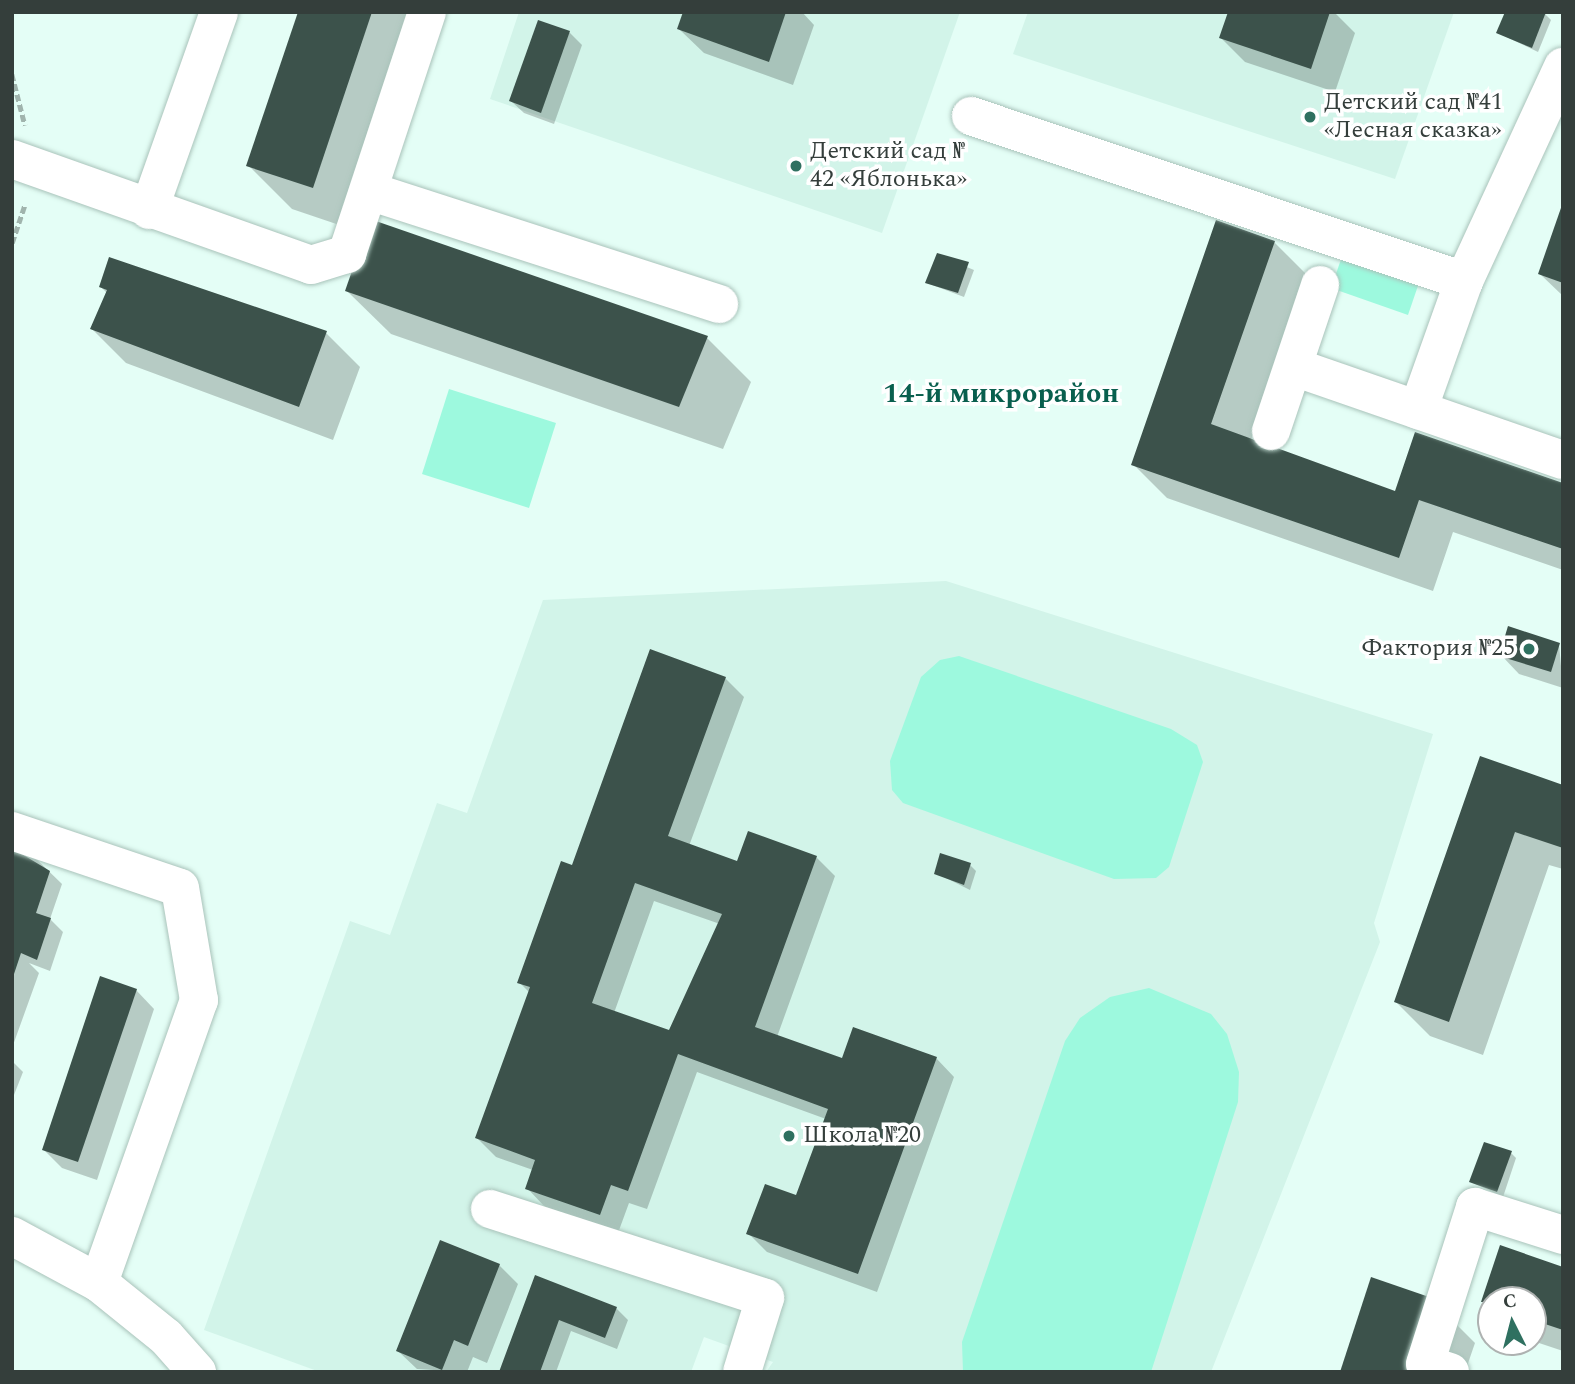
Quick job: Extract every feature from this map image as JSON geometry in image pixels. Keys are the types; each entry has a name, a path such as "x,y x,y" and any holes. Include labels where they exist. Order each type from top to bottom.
{"street":[{"path":"149,210 219,12"},
{"path":"12,159 149,210 311,265 347,254 427,12"},
{"path":"1418,410 1464,281 1563,67"},
{"path":"971,116 1464,281"},
{"path":"369,191 719,304"},
{"path":"1271,431 1320,285"},
{"path":"1294,367 1563,460"},
{"path":"12,831 180,888 199,1000 99,1283"},
{"path":"1450,1372 1425,1364 1475,1207 1563,1235"},
{"path":"490,1209 765,1298 741,1372"},
{"path":"12,1236 99,1283 166,1337 197,1372"}],"shaded area":[{"name":"Детский сад № 42 «Яблонька»","path":"519,12 960,12 882,233 490,99"},
{"name":"Детский сад №41 «Лесная сказка»","path":"1028,12 1454,12 1395,179 1013,54"},
{"name":"Школа №20","path":"946,581 1433,734 1374,923 1380,942 1211,1372 766,1372 773,1362 704,1337 691,1372 320,1372 204,1330 350,921 390,935 437,803 467,813 543,600"}],"green space":[{"path":"1345,248 1422,274 1408,315 1331,288"},
{"path":"449,389 556,423 529,508 422,474"},
{"path":"959,656 1171,729 1197,745 1203,762 1169,867 1156,878 1114,879 903,803 892,790 890,761 921,677 940,660"},
{"path":"1149,988 1211,1014 1227,1034 1239,1072 1238,1102 1151,1372 963,1372 962,1342 1065,1041 1080,1018 1110,997"}],"building":[{"path":"298,12 372,12 313,188 246,166"},
{"path":"683,12 786,12 769,62 677,29"},
{"path":"1228,12 1330,12 1311,69 1219,38"},
{"path":"1505,12 1546,12 1532,48 1496,33"},
{"path":"538,20 570,31 541,113 509,101"},
{"path":"1563,205 1563,283 1538,274"},
{"path":"370,219 708,336 679,407 345,291"},
{"path":"1216,220 1275,241 1211,424 1395,491 1415,432 1563,483 1563,549 1419,500 1399,558 1131,465"},
{"path":"937,253 969,262 958,293 925,283"},
{"path":"109,257 327,331 299,407 90,329 107,290 99,287"},
{"name":"Фактория №25","path":"1508,626 1560,643 1551,672 1499,656"},
{"path":"650,649 726,677 668,836 737,861 748,831 817,856 755,1027 842,1058 853,1027 937,1057 858,1274 746,1234 765,1184 796,1195 828,1109 678,1054 628,1191 611,1185 600,1215 525,1189 535,1160 475,1138 530,987 517,983 561,861 572,865","holes":["635,883 722,914 669,1030 592,1003"]},
{"path":"1480,756 1563,785 1563,848 1515,832 1449,1022 1394,1002"},
{"path":"12,848 50,871 36,913 51,918 37,960 21,953 13,977"},
{"path":"940,853 971,863 964,885 934,874"},
{"path":"100,976 137,989 78,1162 42,1150"},
{"path":"1484,1142 1512,1151 1497,1192 1469,1182"},
{"path":"440,1240 500,1264 468,1346 454,1340 442,1370 396,1351"},
{"path":"1500,1245 1563,1267 1563,1330 1547,1325 1547,1286 1486,1286"},
{"path":"535,1275 617,1307 605,1338 559,1320 540,1372 499,1372"},
{"path":"1371,1277 1432,1298 1408,1372 1340,1372"}],"place":[{"name":"Детский сад №41 «Лесная сказка»","path":"1310,117"},
{"name":"Детский сад № 42 «Яблонька»","path":"796,166"},
{"name":"Фактория №25","path":"1529,649"},
{"name":"Школа №20","path":"789,1136"}],"district":[{"name":"14-й микрорайон","path":"1001,394"}]}
